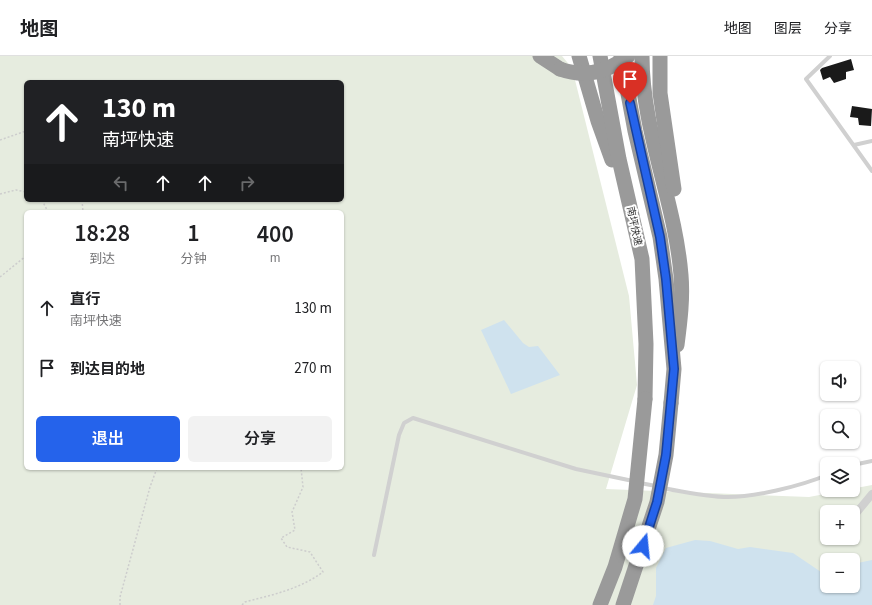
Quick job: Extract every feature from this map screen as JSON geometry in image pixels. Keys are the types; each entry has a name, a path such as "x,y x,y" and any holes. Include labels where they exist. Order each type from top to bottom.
{"highway":[{"path":"540,56 560,69 578,74 597,72 612,67 628,56"},
{"name":"南坪快速","path":"600,56 619,159 642,259 646,344 645,399 635,499 615,567 600,605"},
{"path":"621,56 634,131 660,237 666,279 674,369"},
{"path":"623,605 657,502 666,455 682,297 681,274 677,246 651,130 644,84 642,56"},
{"path":"660,56 660,93 675,203 677,246"},
{"path":"579,57 609,152 628,196"}],"street":[{"path":"860,509 872,494"}],"lane":[{"path":"830,56 806,79 872,171"},
{"path":"854,146 872,141"},
{"path":"374,555 399,435 404,423 413,418 576,469 690,494 725,497 739,496 795,486 820,477"},
{"path":"860,464 872,461"}],"path":[{"path":"0,140 24,132"},
{"path":"0,194 16,190 24,192"},
{"path":"0,277 24,258"},
{"path":"120,605 120,597 156,470"},
{"path":"242,605 245,602 280,592 312,580 323,572 310,552 287,547 282,538 295,530 292,512 303,487 301,470"}],"shaded area":[{"path":"0,56 562,56 572,68 629,296 637,385 606,489 809,497 820,495 820,497 860,497 860,487 872,485 872,605 0,605"}],"water":[{"path":"504,320 523,343 529,347 538,346 560,375 511,394 481,330"},
{"path":"695,540 710,541 738,549 750,547 793,553 820,571 820,593 860,593 860,563 872,560 872,605 653,605 656,596 656,568 666,548"}],"building":[{"path":"851,59 854,70 846,72 846,79 834,83 830,77 823,80 820,70 822,68"},
{"path":"852,106 872,109 871,126 859,125 858,118 850,117"}],"route":[{"path":"630,103 634,131 660,237 666,279 668,322 674,369 666,455 657,502 643,546"}]}
